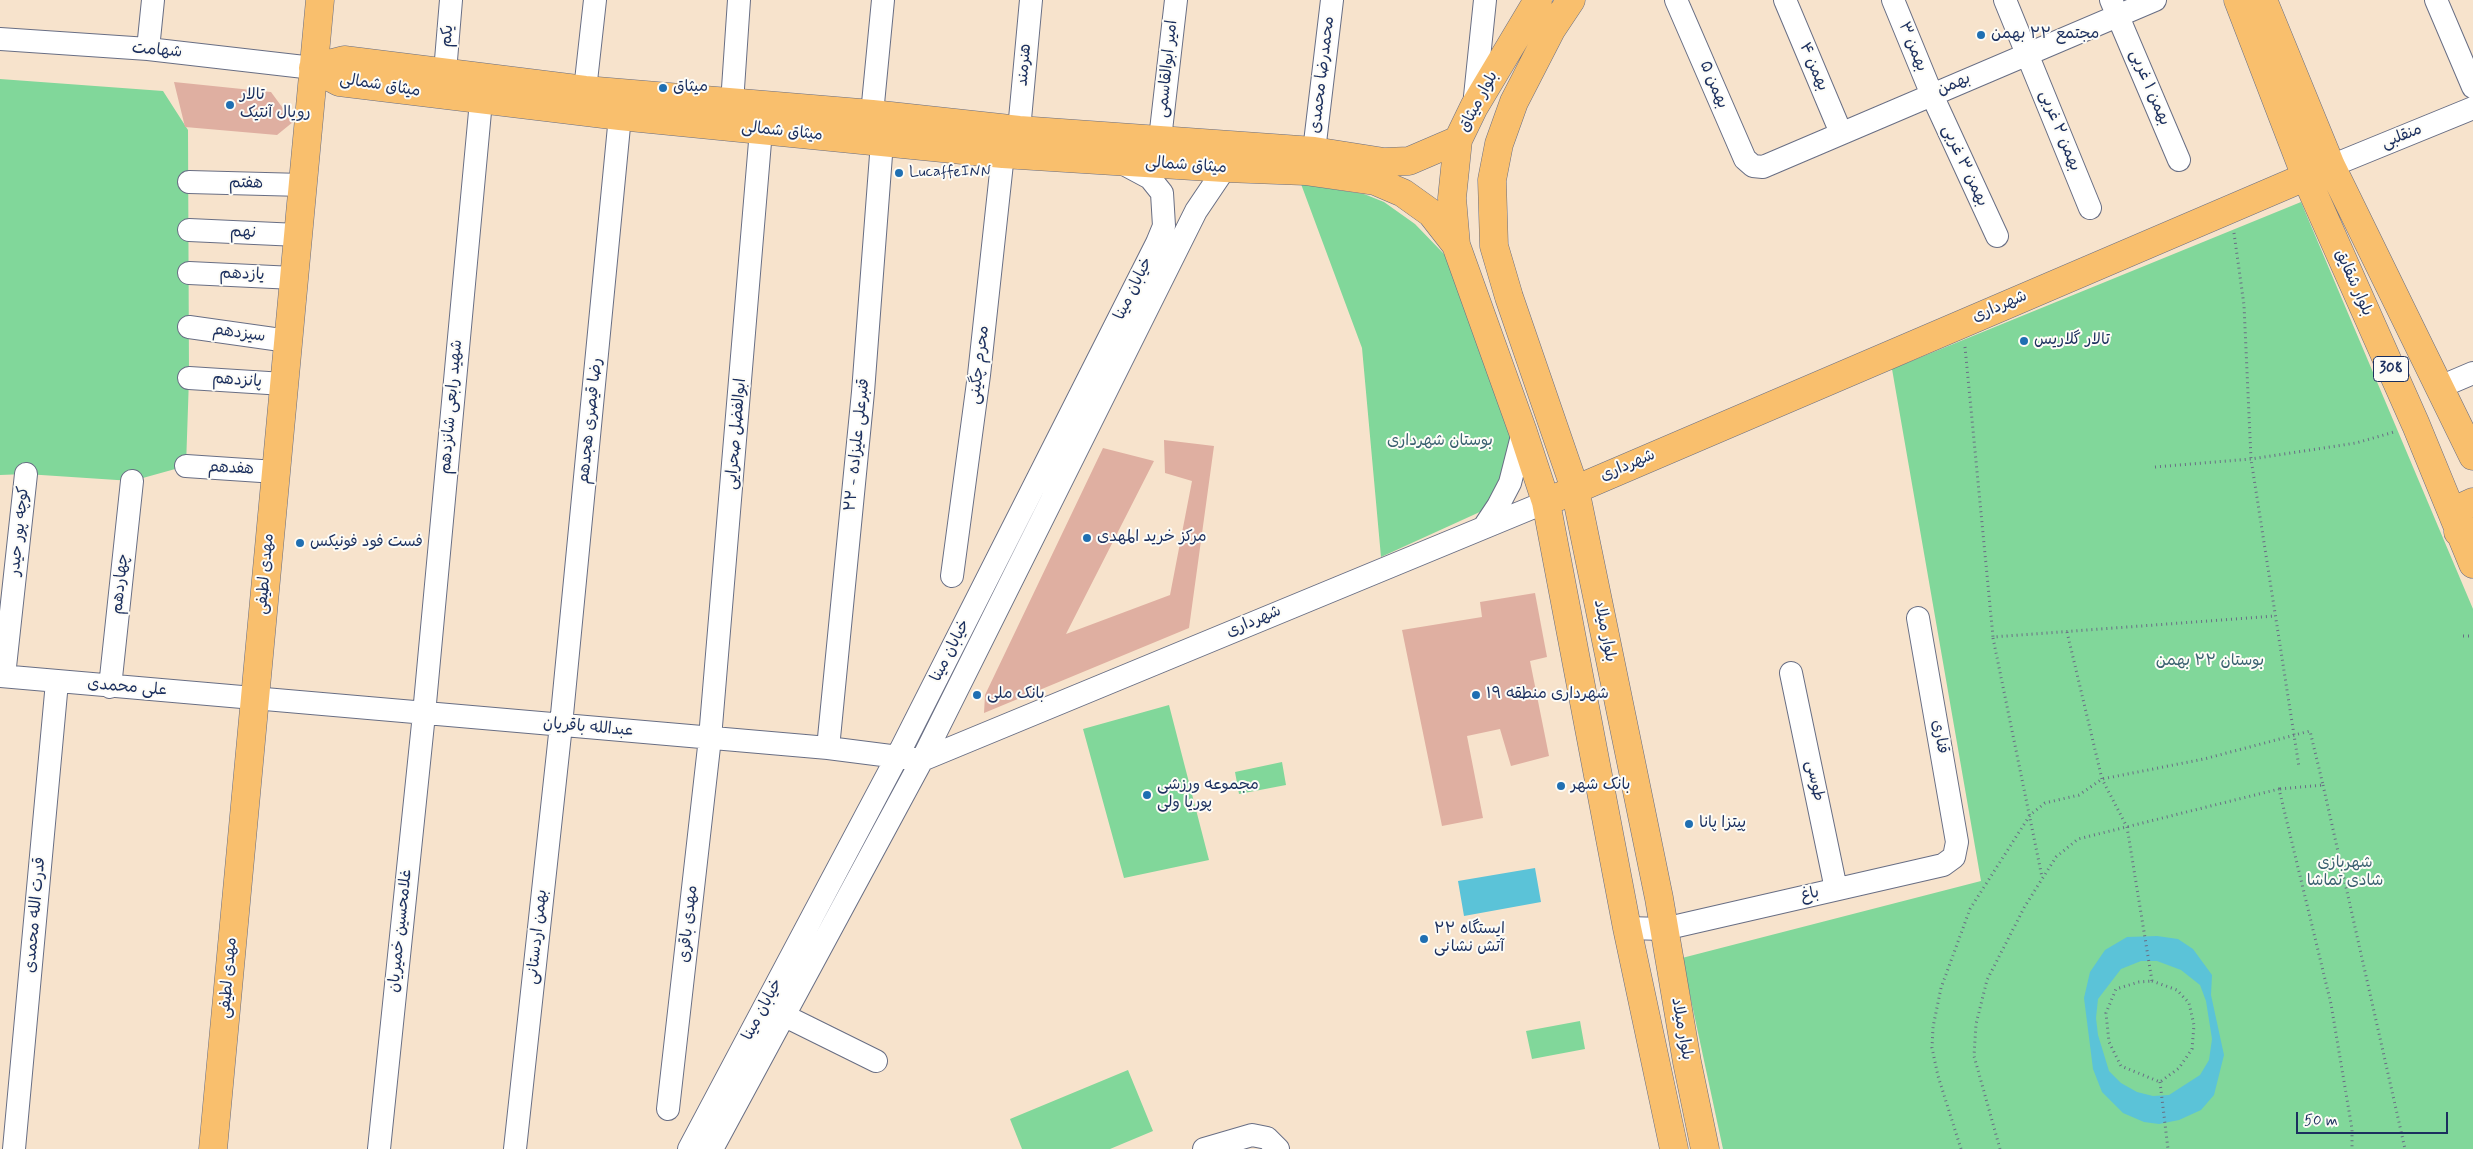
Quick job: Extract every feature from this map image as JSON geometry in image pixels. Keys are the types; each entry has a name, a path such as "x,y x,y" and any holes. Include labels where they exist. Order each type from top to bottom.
{"main road":[{"name":"مهدی لطیفی","path":"213,1149 320,0"},
{"name":"بلوار میثاق","path":"1456,245 1452,198 1458,140 1474,107 1538,0"},
{"name":"بلوار میثاق","path":"1492,180 1499,144 1514,102 1551,30 1571,0"},
{"name":"بلوار شقایق","path":"2238,0 2306,177 2416,425 2458,532 2473,564"},
{"name":"بلوار شقایق","path":"2263,0 2331,166 2471,451"},
{"name":"میثاق شمالی","path":"314,68 344,60 585,90 872,114 1019,130 1160,139 1227,156 1375,181 1403,193 1431,213 1456,245"},
{"name":"میثاق شمالی","path":"314,68 339,82 481,100 620,116 1003,154 1119,161 1314,151 1384,162 1408,161 1458,140"},
{"name":"شهرداری","path":"1546,502 2331,166"},
{"name":"بلوار میلاد","path":"1492,180 1494,246 1509,297 1575,489 1664,929 1703,1141"},
{"name":"بلوار میلاد","path":"1456,245 1546,502 1627,928 1672,1144"},
{"path":"2428,454 2446,469 2457,468 2471,451"},
{"path":"2458,532 2462,506 2473,502"},
{"path":"1672,1144 1703,1141"}],"street":[{"path":"148,50 153,0"},
{"name":"یکم","path":"445,72 451,0"},
{"path":"585,90 595,0"},
{"path":"732,103 739,0"},
{"path":"872,114 883,0"},
{"name":"هنرمند","path":"1019,130 1031,0"},
{"name":"امیر ابوالقاسمی","path":"1160,139 1176,0"},
{"name":"محمدرضا محمدی","path":"1314,151 1332,0"},
{"path":"1474,107 1485,0"},
{"name":"بهمن ۵","path":"1676,0 1744,159 1753,166"},
{"name":"بهمن ۴","path":"1785,0 1842,133"},
{"name":"بهمن ۳","path":"1893,0 1932,95"},
{"name":"بهمن ۲ غربی","path":"2005,0 2090,208"},
{"name":"بهمن","path":"1753,166 1763,167 2028,54 2115,8 2155,0"},
{"path":"2436,0 2473,87"},
{"name":"بهمن ۱ غربی","path":"2115,8 2179,160"},
{"name":"شهامت","path":"0,39 148,50 314,68"},
{"name":"بهمن ۳ غربی","path":"1932,95 1997,236"},
{"name":"شهید رابعی شانزدهم","path":"424,714 481,100"},
{"name":"منقلبی","path":"2331,166 2473,108"},
{"name":"رضا قیصری هجدهم","path":"561,725 620,116"},
{"name":"ابوالفضل صحرایی","path":"710,738 761,130"},
{"name":"قنبرعلی علیزاده - ۲۲","path":"828,748 863,392 882,142"},
{"name":"محرم چگینی","path":"952,576 979,375 1003,154"},
{"name":"خیابان مینا","path":"712,1149 922,760 1196,211 1227,156"},
{"name":"خیابان مینا","path":"689,1149 897,757 1082,393 1164,226 1162,193 1150,178 1119,161"},
{"name":"هفتم","path":"189,182 302,185"},
{"name":"نهم","path":"189,230 298,235"},
{"name":"یازدهم","path":"189,273 294,278"},
{"name":"سیزدهم","path":"189,327 288,341"},
{"path":"2440,387 2473,373"},
{"name":"پانزدهم","path":"189,378 284,384"},
{"path":"1484,527 1510,483 1523,432"},
{"name":"هفدهم","path":"186,466 276,472"},
{"name":"کوچه پور حیدر","path":"2,676 26,474"},
{"name":"چهاردهم","path":"110,687 132,481"},
{"name":"شهرداری","path":"922,760 1546,502"},
{"name":"قناری","path":"1918,618 1957,842 1954,856"},
{"name":"طوسی","path":"1791,673 1836,889"},
{"name":"علی محمدی","path":"2,676 254,700"},
{"name":"قدرت الله محمدی","path":"14,1149 58,682"},
{"name":"عبدالله باقریان","path":"254,700 828,748 922,760"},
{"name":"غلامحسین خمیریان","path":"380,1149 424,714"},
{"name":"بهمن اردستانی","path":"515,1149 561,725"},
{"name":"مهدی باقری","path":"668,1109 710,738"},
{"name":"باغ","path":"1627,928 1664,929 1943,864 1954,856"},
{"path":"785,1016 876,1062"},
{"path":"1204,1149 1252,1135 1272,1144"}],"path":[{"path":"2231,208 2244,305 2251,460 2299,768"},
{"path":"1962,323 1993,637 2275,616"},
{"path":"2155,467 2251,460 2356,443 2416,425"},
{"path":"2067,632 2102,779 2127,827 2152,981"},
{"path":"2463,636 2473,636"},
{"path":"1993,638 2042,877"},
{"path":"1961,1149 1938,1076 1932,1048 1933,1027 1941,988 1970,909 2030,815 2045,803 2079,795 2102,779 2204,760 2310,731 2404,1149"},
{"path":"2000,1149 1974,1056 1976,1024 1987,980 2042,877 2056,857 2078,839 2279,788 2323,785"},
{"path":"2279,788 2331,1004 2352,1129 2352,1149"},
{"path":"2152,981 2177,990 2189,1003 2194,1025 2192,1050 2179,1068 2160,1082 2121,1066 2109,1042 2106,1013 2116,990 2139,982 2152,981"},
{"path":"2160,1082 2168,1149"}],"green space":[{"path":"0,79 163,91 188,130 189,378 186,466 132,481 26,474 0,475"},
{"name":"بوستان شهرداری","path":"1301,184 1364,194 1384,202 1415,224 1444,254 1459,276 1512,439 1503,477 1482,511 1381,557 1362,348"},
{"name":"بوستان ۲۲ بهمن","path":"2301,202 2473,609 2473,1149 1723,1149 1682,958 1981,881 1892,369"},
{"name":"مجموعه ورزشی پوریا ولی","path":"1169,705 1209,860 1124,878 1083,729"},
{"path":"1282,762 1286,785 1239,794 1235,772"},
{"path":"1580,1021 1585,1049 1532,1059 1526,1031"},
{"path":"1128,1070 1153,1131 1110,1149 1022,1149 1010,1119"}],"water":[{"path":"1535,868 1541,902 1464,916 1458,881"},
{"path":"2157,936 2178,939 2193,949 2212,975 2211,995 2224,1055 2214,1095 2201,1110 2179,1120 2159,1124 2144,1122 2123,1113 2102,1092 2093,1069 2084,998 2090,972 2105,950 2127,937","holes":["2141,961 2157,961 2181,970 2200,985 2206,1001 2212,1039 2209,1060 2200,1075 2169,1095 2153,1096 2137,1092 2121,1083 2109,1071 2098,1035 2096,1018 2098,999 2121,969"]}],"building":[{"name":"تالار رویال آنتیک","path":"174,82 271,92 293,122 277,135 185,127"},
{"name":"مرکز خرید المهدی","path":"1164,440 1214,446 1189,628 984,713 985,695 1103,448 1154,461 1066,634 1170,595 1192,481 1165,473"},
{"name":"شهرداری منطقه ۱۹","path":"1535,593 1547,657 1530,661 1549,756 1511,766 1500,729 1467,736 1483,818 1442,826 1402,630 1482,617 1480,602"}],"place":[{"name":"مجتمع ۲۲ بهمن","path":"1981,35"},
{"name":"میثاق","path":"663,88"},
{"name":"تالار رویال آنتیک","path":"230,105"},
{"name":"LucaffeINN","path":"899,173"},
{"name":"تالار گلاریس","path":"2024,341"},
{"name":"مرکز خرید المهدی","path":"1087,538"},
{"name":"فست فود فونیکس","path":"300,543"},
{"name":"بانک ملی","path":"977,695"},
{"name":"شهرداری منطقه ۱۹","path":"1476,695"},
{"name":"بانک شهر","path":"1561,786"},
{"name":"مجموعه ورزشی پوریا ولی","path":"1147,795"},
{"name":"پیتزا پانا","path":"1689,824"},
{"name":"ایستگاه ۲۲ آتش نشانی","path":"1424,939"}],"park label":[{"name":"شهربازی شادی تماشا","path":"2345,873"}]}
